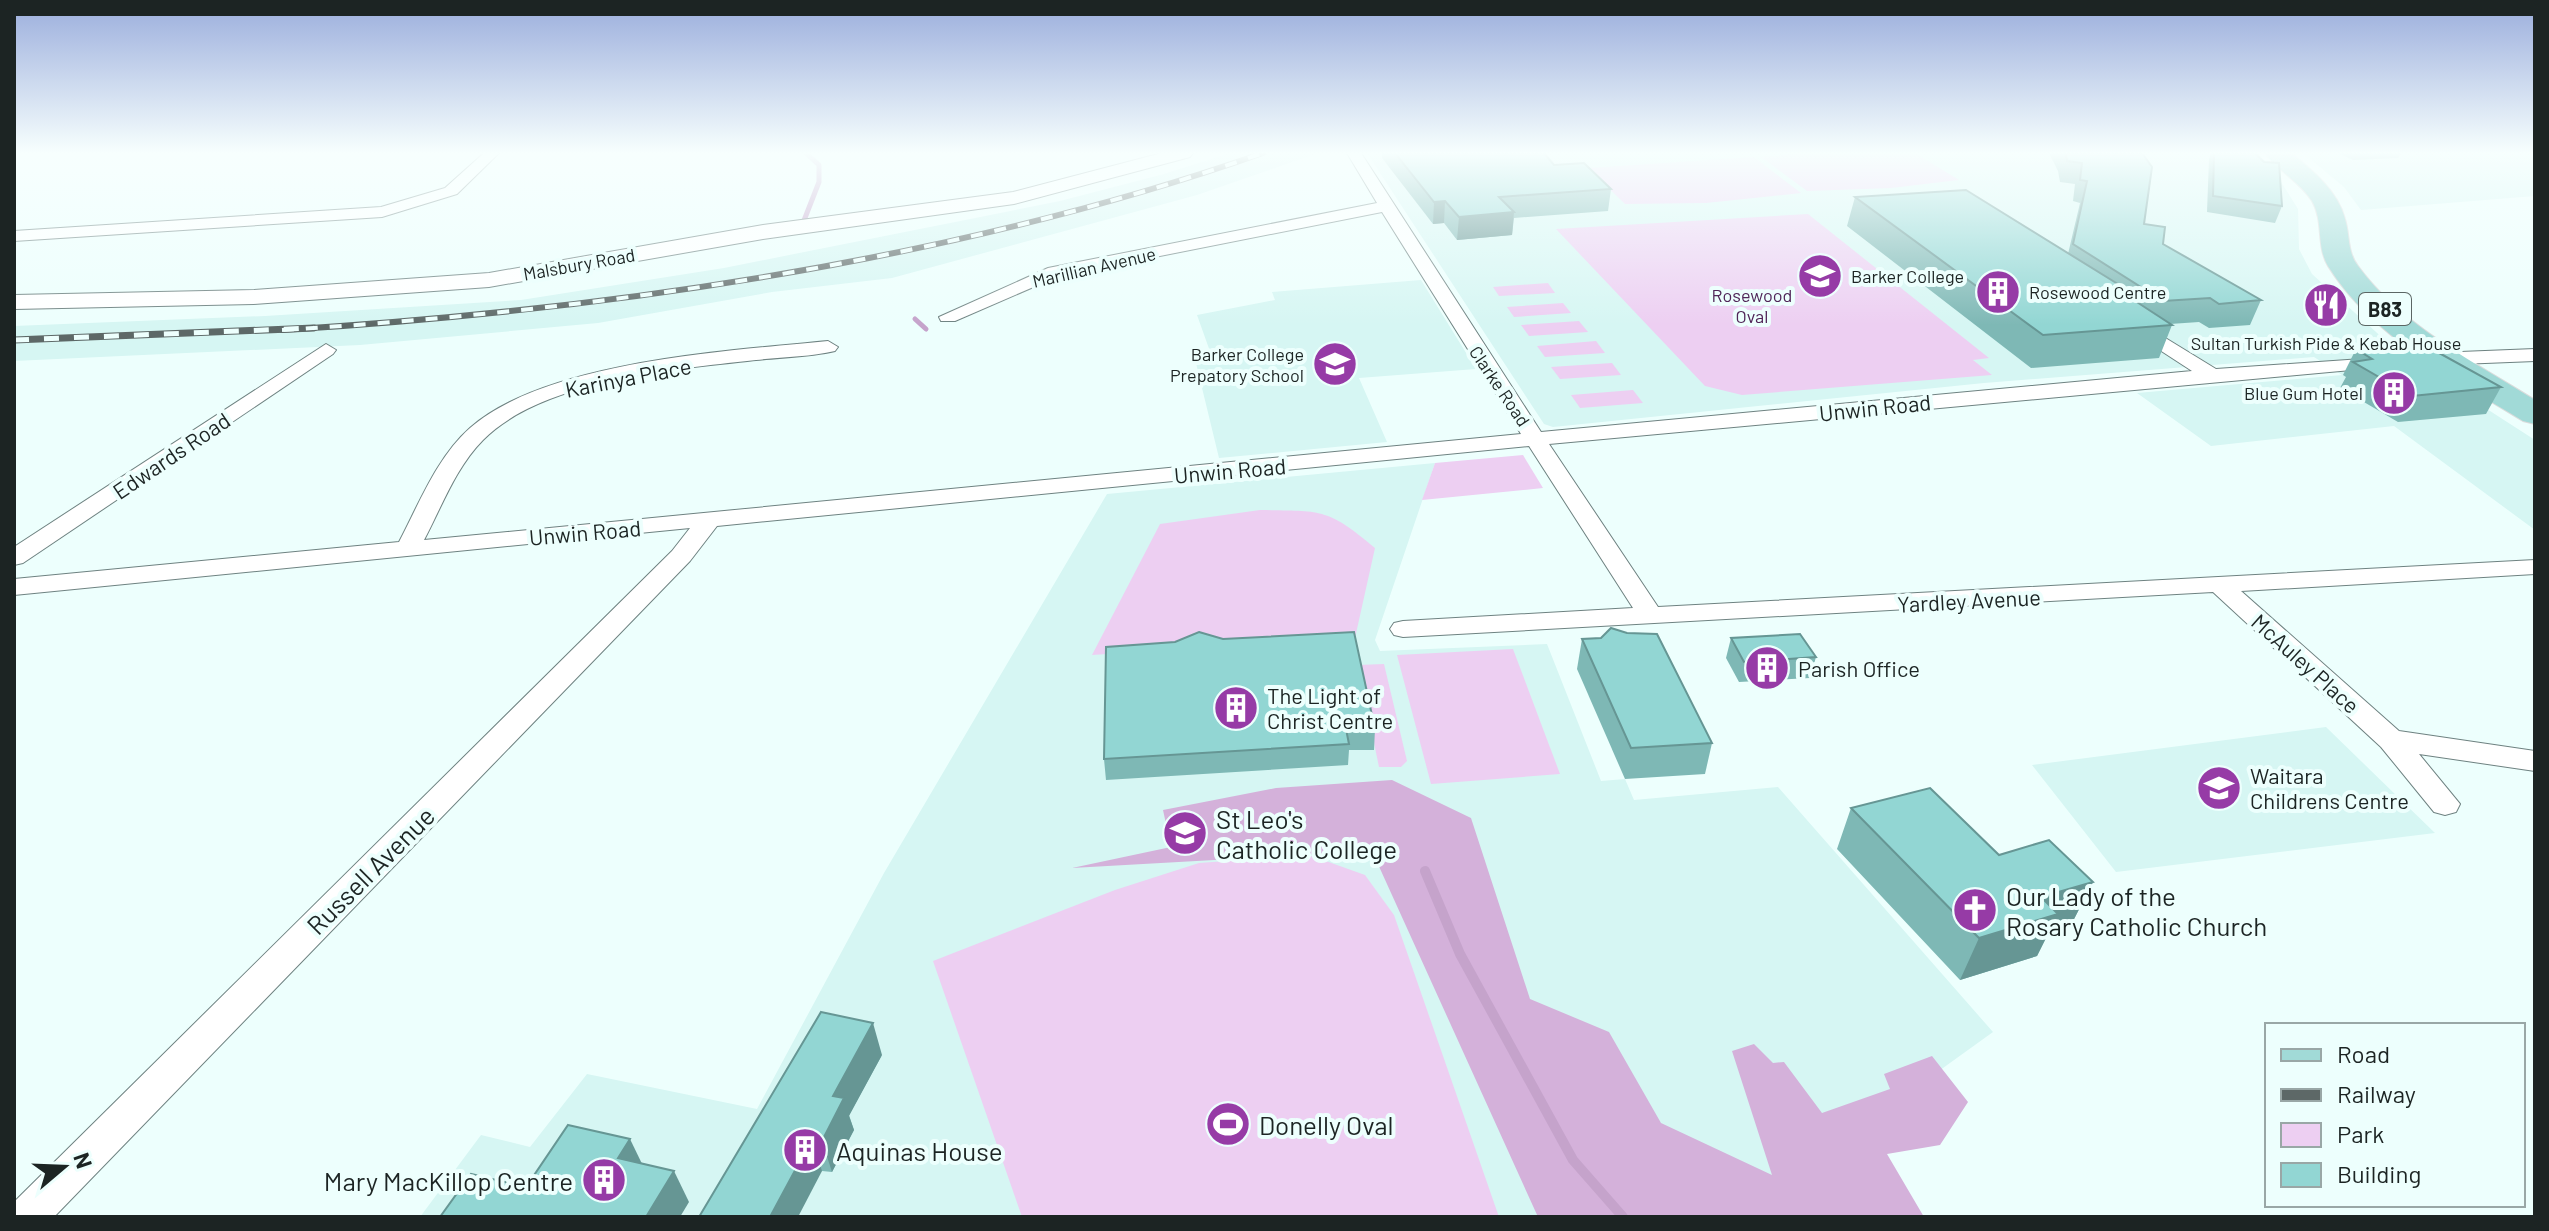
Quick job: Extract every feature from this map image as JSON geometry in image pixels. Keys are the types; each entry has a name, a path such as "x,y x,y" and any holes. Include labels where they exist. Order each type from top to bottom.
{"main road":[{"name":"B83","path":"2329,210 2335,249 2350,276 2423,343 2422,359 2535,414"}],"street":[{"path":"14,236 387,210"},
{"name":"Malsbury Road","path":"14,302 254,297 489,280 763,232 922,210"},
{"name":"Marillian Avenue","path":"947,316 1054,272 1365,210"},
{"name":"Clarke Road","path":"1390,210 1451,312 1651,616"},
{"path":"2125,318 2211,375"},
{"name":"Karinya Place","path":"408,548 457,455 502,412 538,395 581,383 828,344"},
{"name":"Edwards Road","path":"14,558 326,350"},
{"name":"Unwin Road","path":"14,587 2211,375 2422,359 2535,355"},
{"name":"Russell Avenue","path":"27,1217 681,556 709,520"},
{"name":"Yardley Avenue","path":"1403,629 2535,567"},
{"name":"McAuley Place","path":"2221,586 2391,740 2445,804"},
{"path":"2391,740 2535,761"}],"shaded area":[{"path":"1013,210 1140,210 892,278 772,292 598,323 360,345 14,361 14,326 265,316 521,300 724,268"},
{"name":"Barker College","path":"1405,210 2298,210 2299,249 2312,274 2397,351 2535,440 2535,530 2394,426 2211,446 2137,393 2342,375 2314,357 1984,383 1553,427 1544,424"},
{"name":"Barker College Prepatory School","path":"1421,280 1476,369 1359,378 1387,442 1219,458 1195,359 1212,357 1197,315 1275,300 1272,292"},
{"name":"St Leo's Catholic College","path":"1435,463 1375,640 1380,651 1547,644 1601,781 1625,779 1634,800 1778,787 1993,1032 1775,1189 1792,1217 420,1217 481,1135 530,1147 587,1074 757,1109 884,873 1107,494"},
{"name":"Waitara Childrens Centre","path":"2326,727 2435,833 2116,872 2032,765"},
{"path":"1392,780 1471,818 1530,999 1609,1032 1661,1123 1772,1175 1732,1051 1754,1044 1773,1063 1784,1062 1822,1113 1890,1089 1884,1074 1932,1056 1968,1102 1940,1145 1887,1154 1924,1217 1538,1217 1372,851 1072,868 1171,847 1163,810 1276,788"}],"green space":[{"name":"Rosewood Oval","path":"1808,214 1989,358 1973,360 1992,375 1742,395 1705,386 1556,229"},
{"path":"1548,283 1555,293 1499,296 1493,287"},
{"path":"1563,303 1571,313 1514,317 1507,307"},
{"path":"1579,321 1588,332 1529,336 1521,325"},
{"path":"1596,341 1605,353 1545,357 1537,346"},
{"path":"1612,363 1621,375 1560,379 1551,367"},
{"path":"1633,390 1643,403 1580,408 1571,395"},
{"path":"1523,455 1543,488 1422,500 1435,463"},
{"path":"1260,510 1322,514 1345,525 1375,548 1355,638 1092,655 1160,524"},
{"path":"1513,649 1560,774 1431,784 1397,655"},
{"path":"1384,664 1407,761 1401,767 1379,767 1358,665"},
{"name":"Donelly Oval","path":"1309,855 1365,875 1394,915 1499,1217 1022,1217 933,961 1115,890 1199,863"}],"building":[{"path":"1453,210 1514,212 1459,217"},
{"path":"1873,210 1999,210 2134,294 2126,295 2172,325 2043,335"},
{"path":"2080,210 2146,210 2144,224 2165,227 2163,244 2261,300 2219,304 2210,298 2163,301 2073,244"},
{"path":"2421,343 2501,387 2412,396 2353,362 2372,359 2356,349"},
{"path":"1611,628 1627,633 1657,634 1712,743 1631,748 1582,639 1601,638"},
{"name":"The Light of Christ Centre","path":"1199,632 1223,639 1354,632 1375,729 1346,729 1349,744 1104,759 1106,647 1175,642"},
{"path":"1800,634 1816,657 1744,662 1731,638"},
{"path":"1930,788 1999,855 2049,840 2093,882 2041,897 2058,914 1979,938 1851,808"},
{"path":"821,1012 873,1023 833,1096 844,1098 822,1141 812,1139 770,1217 699,1217"},
{"path":"568,1125 630,1139 618,1158 674,1171 646,1217 440,1217 471,1174 526,1187"}],"waterway":[{"path":"803,223 808,210"},
{"path":"915,319 926,329"},
{"path":"1425,871 1460,954 1573,1160 1623,1217"}],"railway":[{"path":"304,328 529,309 654,294 903,251 1072,210"},
{"path":"14,340 304,328"},
{"path":"282,330 304,328"},
{"path":"304,328 314,328"}],"place":[{"name":"Barker College","path":"1820,276"},
{"name":"Rosewood Centre","path":"1998,292"},
{"name":"Sultan Turkish Pide & Kebab House","path":"2326,305"},
{"name":"Barker College Prepatory School","path":"1335,364"},
{"name":"Blue Gum Hotel","path":"2394,393"},
{"name":"Parish Office","path":"1767,668"},
{"name":"The Light of Christ Centre","path":"1236,708"},
{"name":"Waitara Childrens Centre","path":"2219,788"},
{"name":"St Leo's Catholic College","path":"1185,833"},
{"name":"Our Lady of the Rosary Catholic Church","path":"1975,910"},
{"name":"Donelly Oval","path":"1228,1124"},
{"name":"Aquinas House","path":"805,1150"},
{"name":"Mary MacKillop Centre","path":"604,1180"}]}
